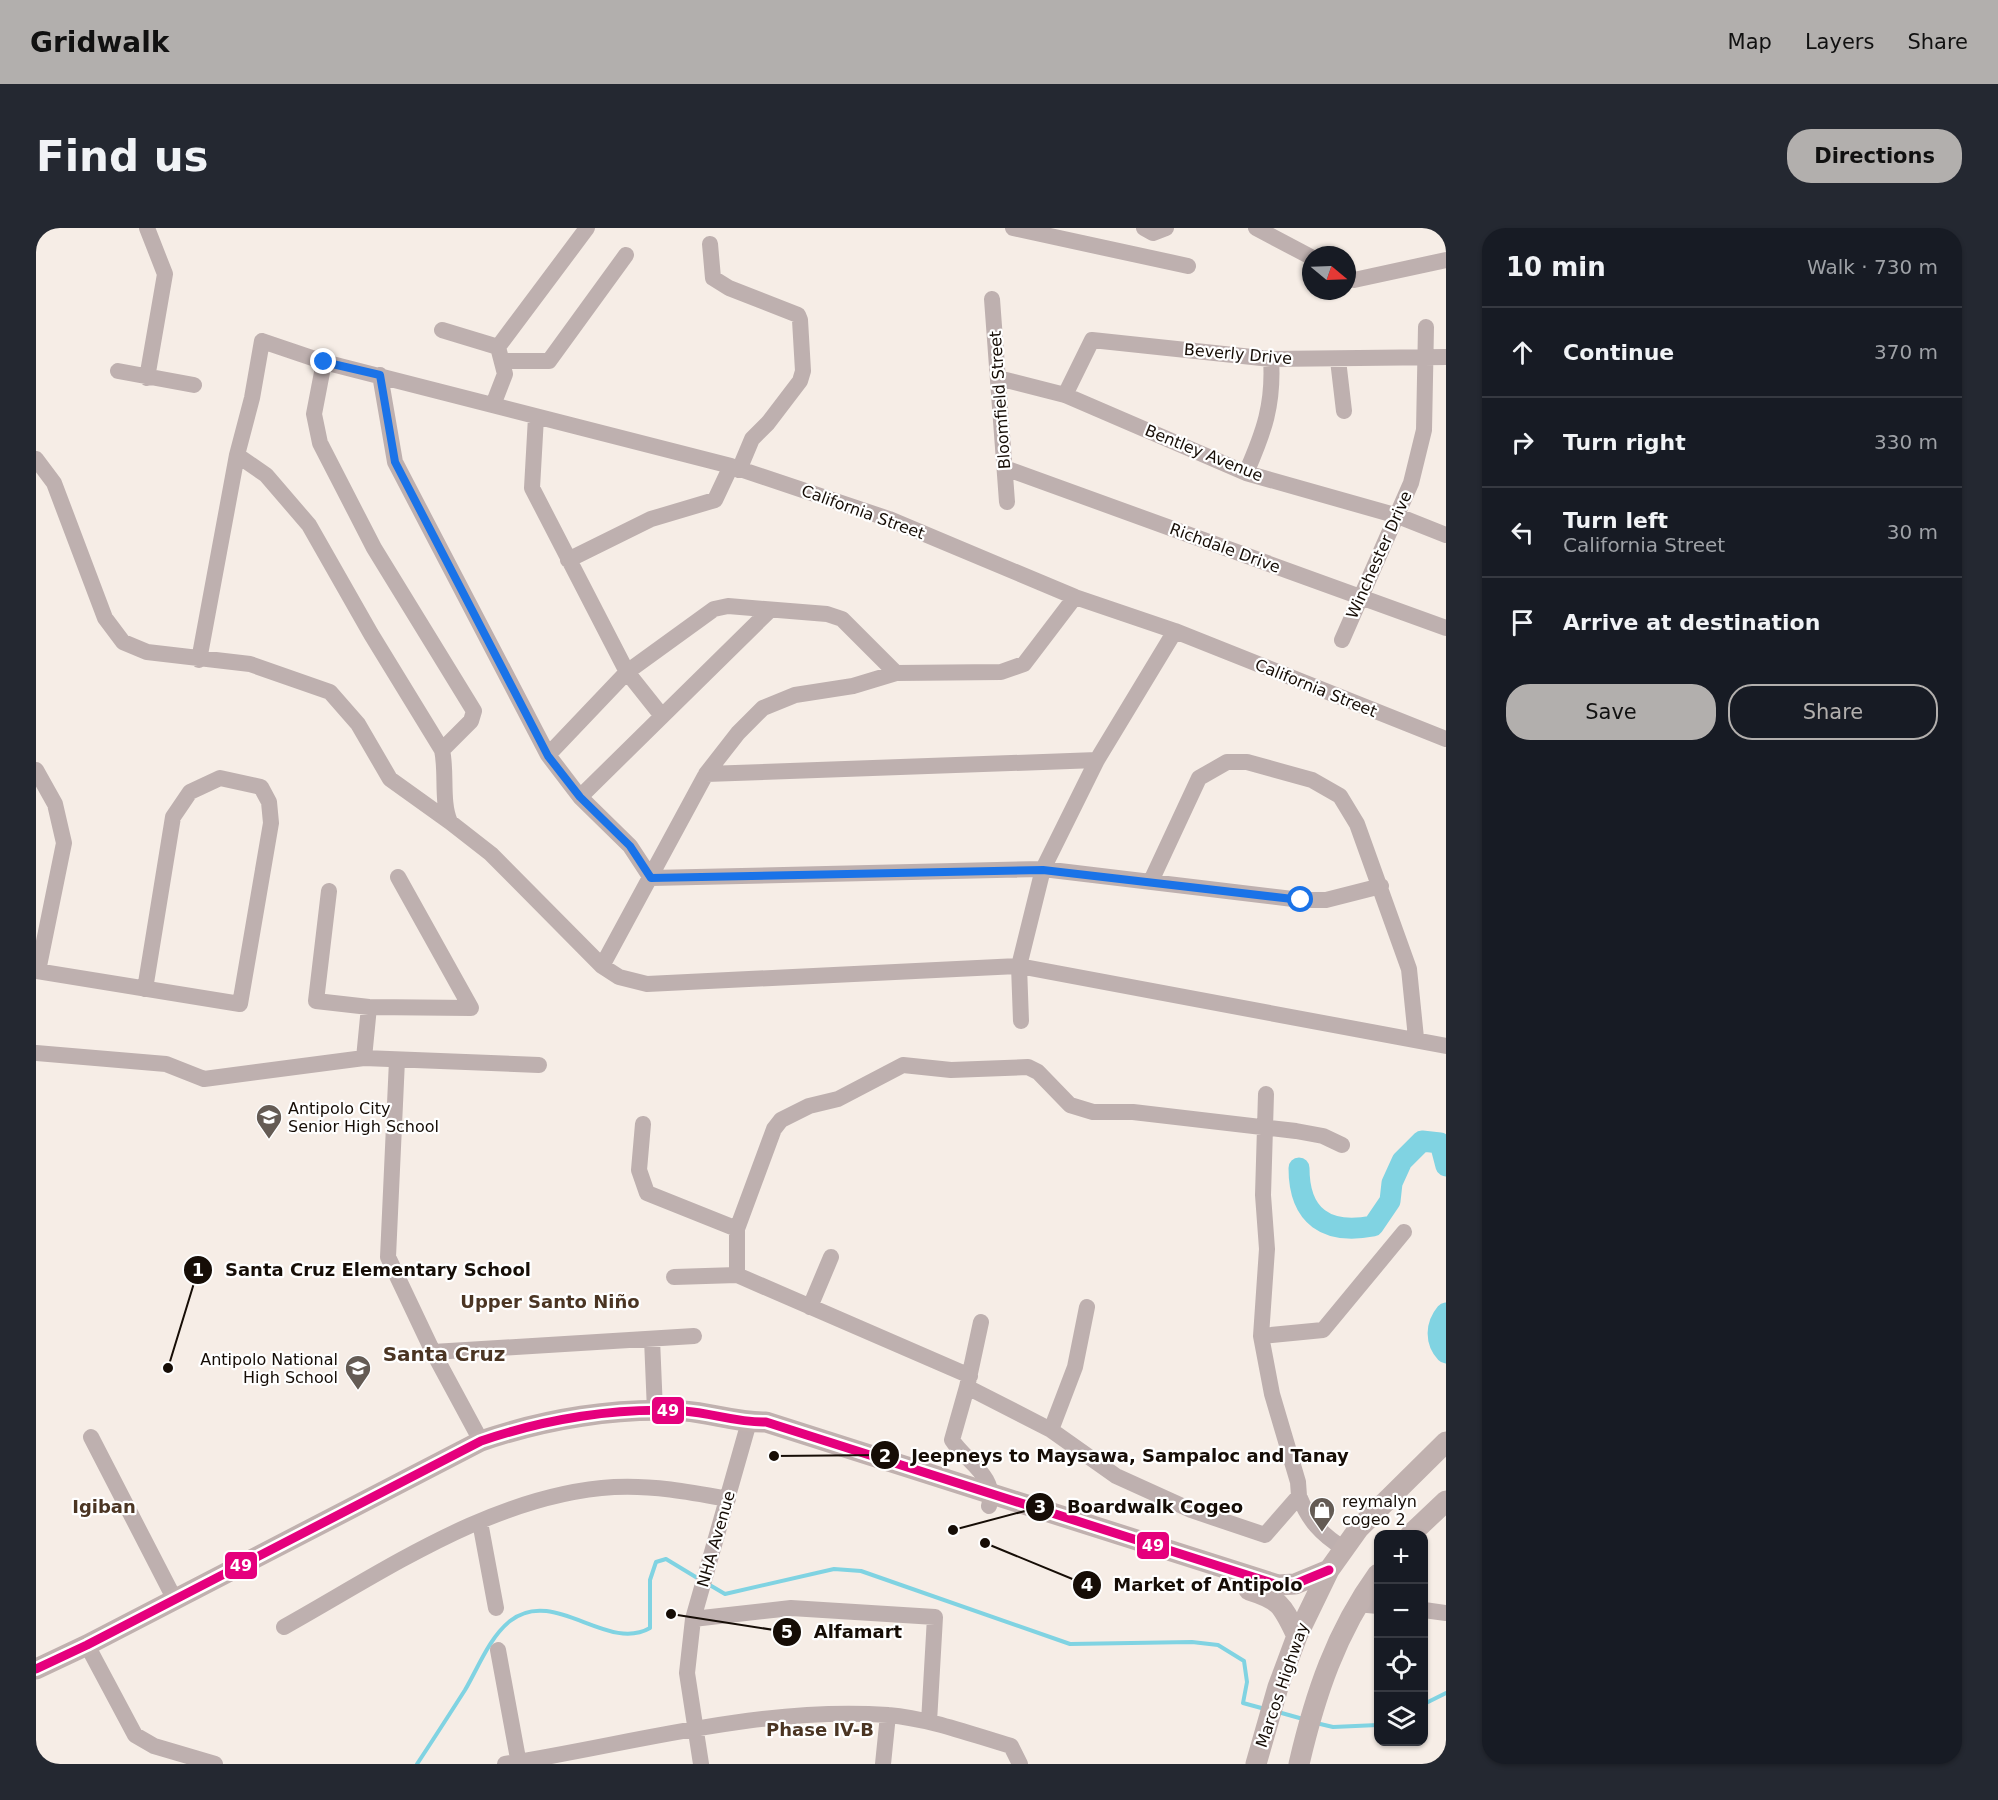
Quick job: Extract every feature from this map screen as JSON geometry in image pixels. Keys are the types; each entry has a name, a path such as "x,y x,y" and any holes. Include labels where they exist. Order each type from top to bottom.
{"main road":[{"path":"36,1668 87,1645 174,1598 482,1441 522,1427 591,1415 685,1411 749,1422 779,1438 1278,1585 1295,1584 1329,1570"},
{"name":"Marcos Highway","path":"1256,1764 1297,1636 1329,1570 1359,1528 1446,1442"},
{"path":"991,1500 1273,1598 1285,1611 1297,1636"},
{"path":"1415,1530 1446,1501"},
{"path":"1299,1764 1311,1716 1334,1648 1357,1604 1374,1580"}],"street":[{"path":"147,228 165,274 147,378"},
{"path":"493,405 505,374 500,354 587,228"},
{"path":"1013,228 1188,266"},
{"path":"1144,228 1152,233 1166,228"},
{"path":"1256,228 1302,252"},
{"path":"568,560 651,519 715,500 752,439 768,423 800,381 803,371 798,315 729,288 713,278 710,244"},
{"path":"442,330 500,354 549,361 626,255"},
{"path":"1356,280 1446,260"},
{"name":"Bloomfield Street","path":"992,299 1007,502"},
{"name":"Winchester Drive","path":"1342,640 1358,597 1398,516 1411,483 1424,430 1426,327"},
{"name":"Beverly Drive","path":"1065,395 1092,340 1270,359 1446,357"},
{"name":"California Street","path":"237,455 252,398 262,341 324,362 735,468 889,519 1075,597 1175,632 1446,739"},
{"path":"1246,472 1268,418 1273,387 1270,359"},
{"path":"1338,360 1344,411"},
{"path":"324,362 314,414 320,443 374,548 474,711 471,721 442,750"},
{"path":"118,371 194,385"},
{"path":"380,375 395,462 548,756 580,797 630,846 651,878"},
{"name":"Bentley Avenue","path":"998,378 1065,395 1246,472 1398,516 1446,535"},
{"path":"536,417 532,488 627,672 662,716"},
{"path":"199,660 237,455 266,475 309,525 371,634 442,750 446,770 447,814 450,822"},
{"path":"36,459 54,483 105,618 123,642 147,652 199,660 250,664 330,692 358,724 390,779 491,854 602,966 619,977 647,984 1019,966 1416,1038 1446,1046"},
{"name":"Richdale Drive","path":"1005,468 1446,628"},
{"path":"602,966 706,774 738,733 764,708 795,695 852,686 896,673 1001,672 1024,664 1075,597"},
{"path":"548,756 627,672 714,609 728,606 827,614 842,619 896,673"},
{"path":"580,797 769,611"},
{"path":"1021,1022 1019,966 1043,870 1097,760 1175,632"},
{"path":"706,774 1097,760"},
{"path":"1150,881 1199,778 1227,762 1247,762 1312,780 1340,796 1357,824 1409,969 1416,1038"},
{"path":"36,770 55,804 64,843 37,971 240,1004 271,824 269,802 261,787 220,778 190,792 173,817 144,988"},
{"path":"651,878 1043,870 1301,900 1326,900 1381,886"},
{"path":"329,891 316,1001 369,1007 471,1008 398,877"},
{"path":"364,1058 369,1007"},
{"path":"36,1053 166,1064 204,1079 364,1058 539,1065"},
{"path":"397,1060 388,1257 433,1352 482,1441"},
{"path":"737,1275 737,1229 774,1129 781,1120 809,1106 838,1099 903,1065 951,1070 1028,1067 1038,1072 1070,1105 1093,1112 1133,1113 1315,1134 1342,1145"},
{"path":"1266,1094 1263,1195 1267,1249 1261,1336 1272,1394 1298,1482 1299,1496 1307,1517 1322,1534 1343,1548"},
{"path":"643,1124 639,1170 646,1193 737,1229"},
{"path":"1261,1336 1323,1330 1404,1232"},
{"path":"810,1307 831,1257"},
{"path":"674,1277 737,1275 810,1307 969,1382 1051,1431 1116,1476 1191,1510 1265,1535 1299,1496"},
{"path":"1051,1431 1076,1367 1087,1307"},
{"path":"981,1322 969,1382 951,1440 985,1477 991,1500"},
{"path":"433,1352 694,1336"},
{"path":"652,1339 655,1411"},
{"name":"NHA Avenue","path":"701,1764 687,1673 693,1619 749,1422"},
{"path":"91,1437 174,1598"},
{"path":"284,1627 480,1522 546,1499 614,1487 671,1488 728,1499"},
{"path":"480,1522 496,1608"},
{"path":"1357,1604 1374,1606"},
{"path":"693,1619 791,1608 935,1617 932,1722"},
{"path":"1428,1611 1446,1613"},
{"path":"87,1645 135,1735 154,1746 215,1764"},
{"path":"498,1650 514,1763 695,1729 792,1714 888,1715 932,1722 1011,1746 1020,1764"},
{"path":"883,1764 888,1715"}],"waterway":[{"path":"1299,1168 1300,1185 1310,1210 1329,1225 1357,1228 1373,1226 1390,1201 1392,1183 1402,1161 1422,1141 1440,1143 1446,1166"},
{"path":"1446,1313 1440,1323 1438,1333 1440,1343 1446,1353"},
{"path":"417,1764 465,1690 490,1645 510,1621 527,1612 544,1611 562,1614 616,1633 633,1633 650,1628 650,1580 656,1562 666,1559 699,1579"},
{"path":"708,1584 725,1594 834,1569 861,1571 1070,1644 1192,1642 1218,1645 1244,1661 1247,1682 1243,1703 1265,1709"},
{"path":"1428,1702 1446,1693"},
{"path":"1278,1712 1303,1719"},
{"path":"1316,1723 1333,1727 1374,1725"}],"transit line":[{"name":"49","path":"36,1669 87,1645 481,1441 530,1426 581,1416 633,1411 684,1411 745,1421 766,1422 1278,1585 1295,1584 1329,1570"}],"place":[{"name":"Antipolo City Senior High School","path":"269,1140"},
{"name":"Santa Cruz Elementary School","path":"168,1368"},
{"name":"Antipolo National High School","path":"358,1391"},
{"name":"Jeepneys to Maysawa, Sampaloc and Tanay","path":"774,1456"},
{"name":"Boardwalk Cogeo","path":"953,1530"},
{"name":"reymalyn cogeo 2","path":"1322,1533"},
{"name":"Market of Antipolo","path":"985,1543"},
{"name":"Alfamart","path":"671,1614"}],"district":[{"name":"Upper Santo Niño","path":"550,1301"},
{"name":"Santa Cruz","path":"444,1354"},
{"name":"Igiban","path":"104,1506"},
{"name":"Phase IV-B","path":"820,1729"}],"route":[{"path":"324,362 380,375 395,462 548,756 580,797 630,846 651,878 1043,870 1301,900"}]}
